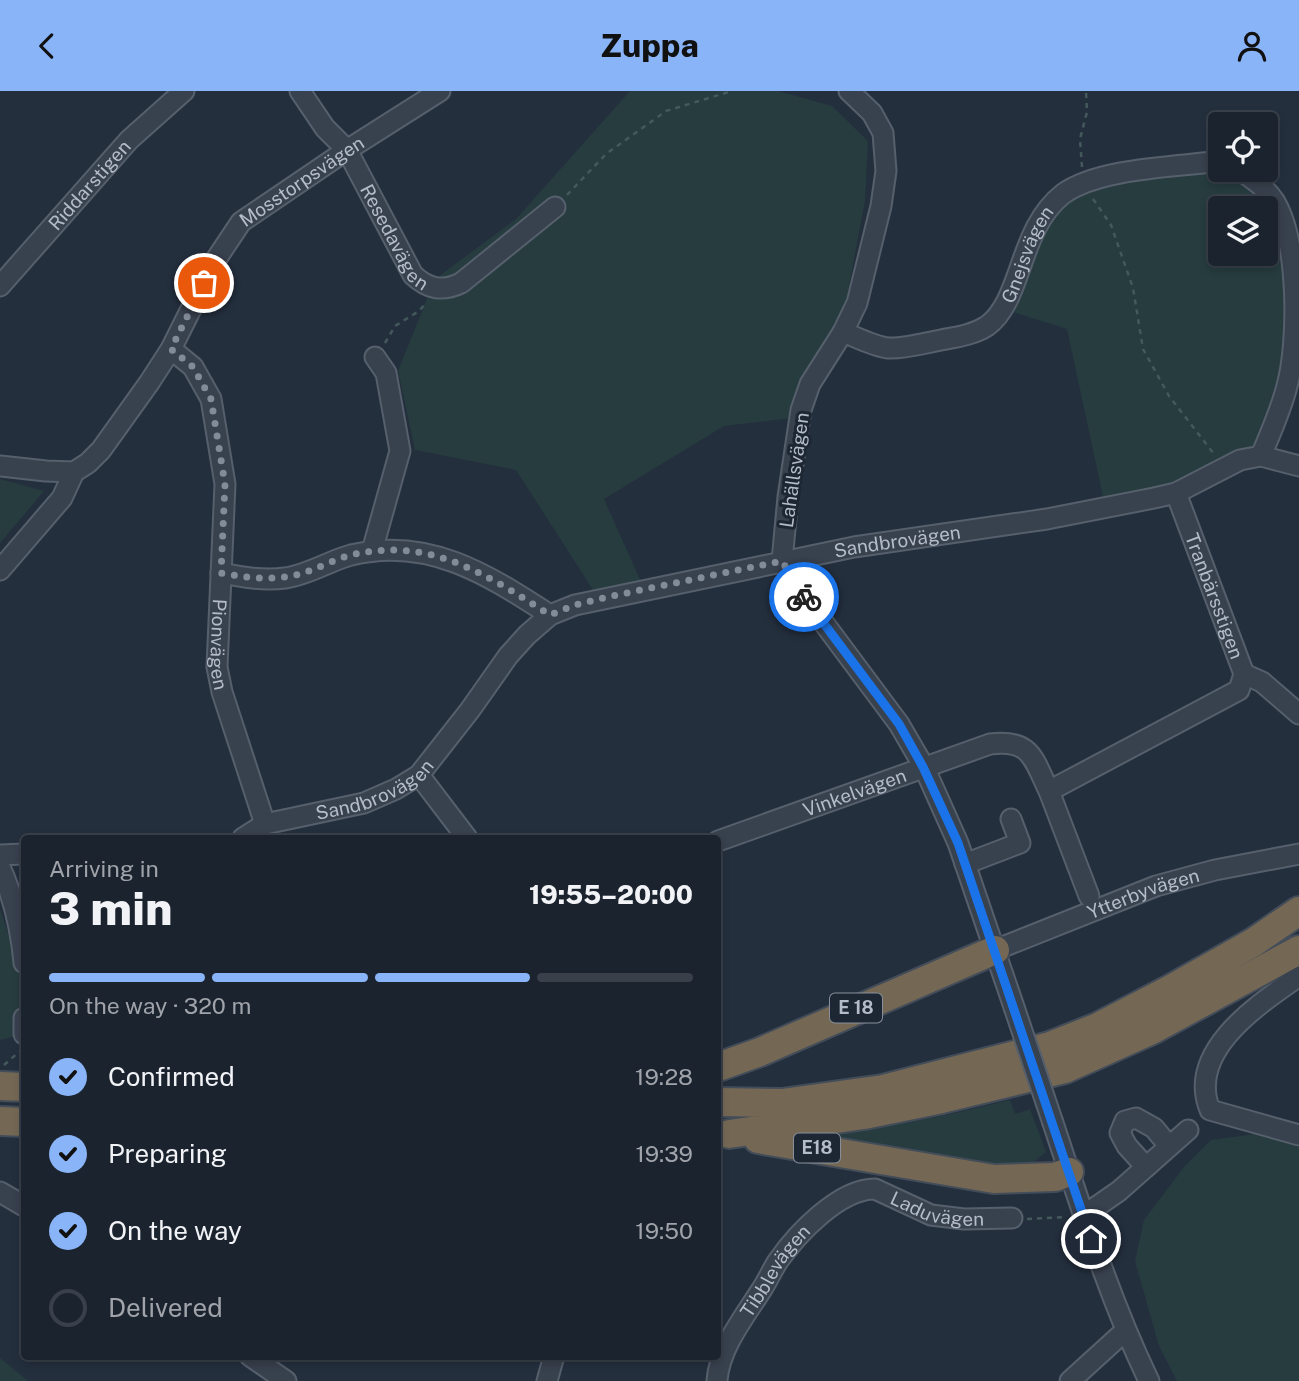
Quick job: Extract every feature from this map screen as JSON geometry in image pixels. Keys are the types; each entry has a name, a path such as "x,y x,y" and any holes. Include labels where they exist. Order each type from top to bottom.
{"highway":[{"path":"721,1102 782,1103 883,1089 1050,1046 1098,1027 1171,989 1254,942 1299,911"},
{"name":"E 18","path":"721,1066 760,1052 995,950"},
{"path":"723,1134 877,1112 1065,1069 1152,1030 1299,950"},
{"path":"1,1077 21,1086"},
{"path":"0,1121 21,1122"},
{"name":"E18","path":"723,1134 995,1179 1055,1177 1069,1172"}],"street":[{"name":"Riddarstigen","path":"0,286 129,140 184,91"},
{"name":"Resedavägen","path":"300,91 325,128 347,150 412,275 426,285 441,289 461,282 555,207"},
{"name":"Mosstorpsvägen","path":"0,570 62,498 74,472 89,463 101,450 171,349 215,261 241,222 440,91"},
{"name":"Lahällsvägen","path":"782,561 801,410 810,384 857,303 881,206 886,171 883,133 872,113 849,91"},
{"name":"Gnejsvägen","path":"843,331 888,348 965,335 988,324 1000,313 1039,221 1050,205 1082,182 1129,172 1208,163"},
{"path":"1257,182 1276,203 1289,245 1293,279 1294,338 1287,387 1261,456 1299,466"},
{"name":"Pionvägen","path":"171,349 193,367 211,399 225,484 217,667 222,692 265,824"},
{"path":"372,551 400,451 386,373 375,357"},
{"name":"Sandbrovägen","path":"248,835 265,824 364,803 419,775 508,656 527,635 550,615 575,605 854,547 1047,519 1176,493 1240,460 1261,456"},
{"path":"0,465 74,472"},
{"name":"Tranbärsstigen","path":"1176,493 1244,674 1262,683 1299,714"},
{"path":"221,573 253,579 286,578 347,556 400,549 446,558 475,569 550,615"},
{"path":"782,561 797,587 899,724 923,767 958,843 1083,1216 1125,1331 1149,1381"},
{"path":"1049,791 1239,690 1244,674"},
{"name":"Vinkelvägen","path":"721,840 990,744 1008,742 1023,747 1031,755 1049,791 1089,896"},
{"path":"419,775 465,835"},
{"path":"965,864 1020,843 1010,818"},
{"path":"0,855 21,854"},
{"name":"Ytterbyvägen","path":"995,950 1156,886 1215,870 1299,854"},
{"path":"0,867 10,889 21,931"},
{"path":"1299,976 1252,1010 1228,1033 1214,1055 1204,1097 1210,1110 1299,1135"},
{"path":"1146,1167 1127,1146 1120,1133 1125,1121 1136,1118 1154,1128 1169,1146"},
{"path":"1083,1216 1119,1191 1188,1130"},
{"name":"Laduvägen","path":"865,1189 881,1190 931,1215 964,1219 1012,1218"},
{"name":"Tibblevägen","path":"717,1381 717,1373 728,1346 777,1262 813,1221 839,1202 865,1189"},
{"path":"0,1192 21,1204"},
{"path":"1070,1381 1125,1331"},
{"path":"256,1360 286,1381"},
{"path":"547,1381 553,1360"}],"path":[{"path":"555,207 606,154 666,111 732,91"},
{"path":"1086,91 1087,112 1080,139 1082,182 1111,225 1133,288 1143,349 1170,395 1210,446 1223,470"},
{"path":"375,357 395,326 419,311 441,289"},
{"path":"1,1077 21,1051"},
{"path":"1012,1218 1023,1220 1083,1216"}],"green space":[{"path":"630,91 778,91 832,106 868,141 865,201 843,318 793,418 724,426 604,499 642,584 597,596 516,470 415,450 398,371 435,279 516,219"},
{"path":"1208,174 1208,182 1248,182 1264,196 1208,196 1208,266 1278,266 1278,235 1283,253 1284,354 1259,448 1161,494 1104,501 1067,329 1013,312 1039,244 1050,223 1066,206 1086,194 1110,186 1163,176"},
{"path":"0,479 44,491 0,543"},
{"path":"0,909 19,967 20,1035 0,1040"},
{"path":"1010,1100 1015,1114 1030,1109 1046,1152 1029,1166 990,1164 854,1143 835,1135 942,1116"},
{"path":"1262,1133 1299,1145 1299,1381 1177,1381 1159,1346 1135,1261 1144,1220 1184,1167 1211,1140"},
{"path":"0,1358 28,1381 0,1381"}],"way so far":[{"path":"204,283 171,349 193,367 211,399 225,484 221,573 253,579 286,578 347,556 400,549 446,558 475,569 550,615 575,605 612,596 782,561 804,597"}],"route":[{"path":"804,597 899,724 923,767 958,843 1091,1239"}]}
